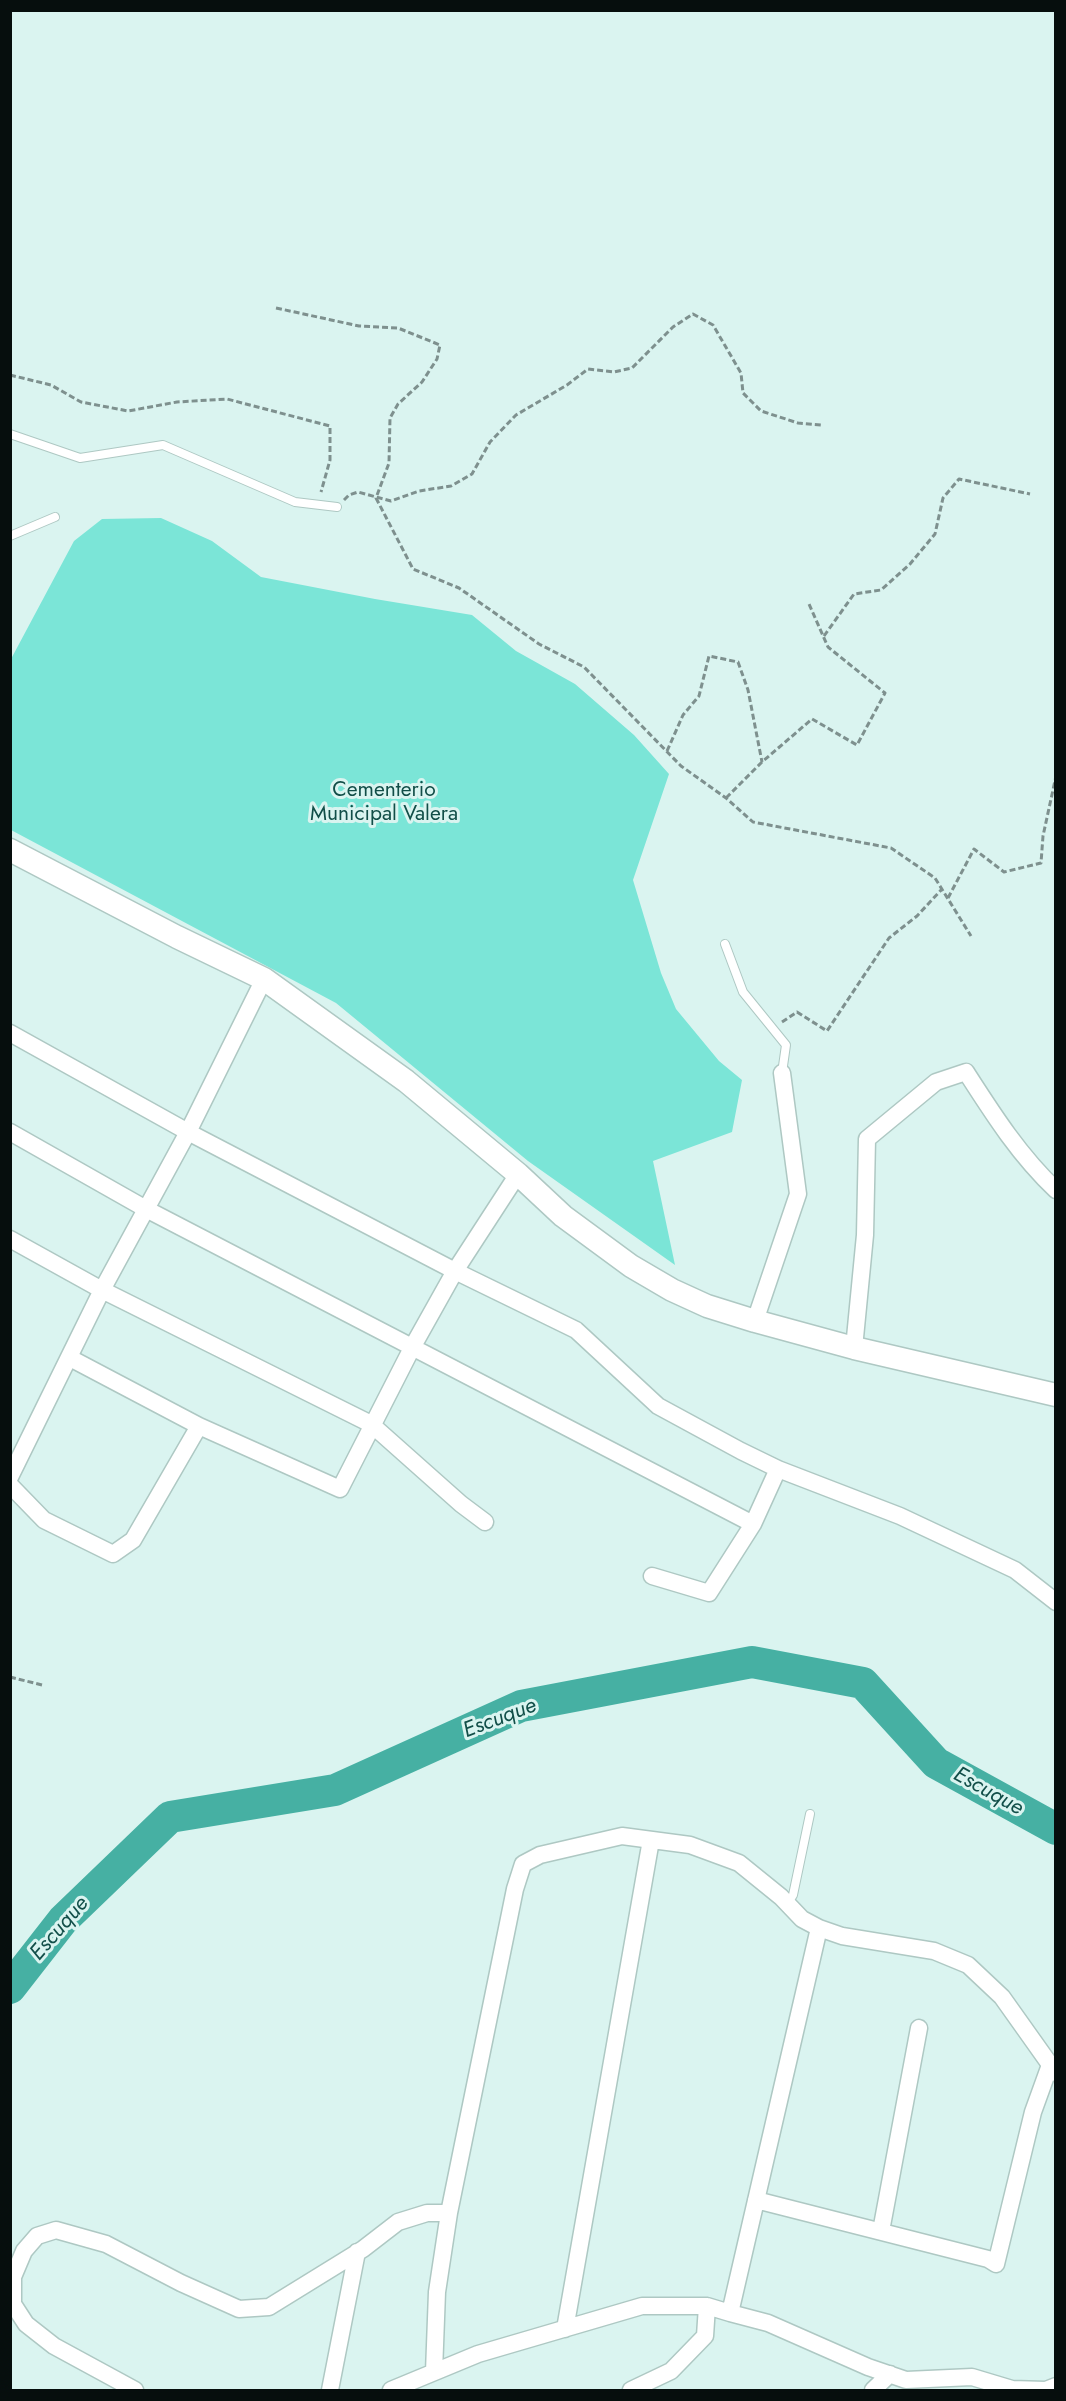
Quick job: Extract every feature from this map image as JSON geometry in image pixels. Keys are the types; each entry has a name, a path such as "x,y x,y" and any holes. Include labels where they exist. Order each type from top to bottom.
{"main road":[{"path":"10,850 177,937 264,979 406,1081 518,1174 563,1216 631,1266 672,1290 707,1306 755,1321 854,1348 1056,1395"}],"street":[{"path":"10,1477 102,1290 188,1132 264,979"},
{"path":"10,1033 188,1132 455,1271 576,1330 658,1406 778,1469 900,1516 1015,1570 1056,1602"},
{"path":"854,1348 865,1235 867,1139 936,1082 966,1072 998,1122 1036,1171 1056,1190"},
{"path":"755,1321 798,1194 782,1073"},
{"path":"10,1132 146,1209 753,1524"},
{"path":"70,1358 199,1426 340,1489 412,1346 455,1271 518,1174"},
{"path":"10,1239 102,1290 371,1424 461,1504 485,1522"},
{"path":"10,1485 44,1520 113,1554 133,1540 199,1426"},
{"path":"652,1576 709,1593 753,1524 778,1469"},
{"path":"434,2372 437,2292 449,2213 515,1889 523,1864 540,1855 621,1836 690,1845 739,1863 788,1903 802,1919 819,1928 842,1936 934,1952 968,1965 1002,1997 1053,2069 1033,2112 996,2264 988,2259 756,2200"},
{"path":"565,2329 651,1840"},
{"path":"730,2313 819,1928"},
{"path":"881,2231 919,2028"},
{"path":"135,2391 54,2346 26,2324 13,2304 13,2277 24,2251 37,2236 56,2230 106,2244 181,2283 239,2309 269,2307 357,2252 398,2222 427,2213 449,2213"},
{"path":"330,2391 357,2252"},
{"path":"391,2391 478,2354 642,2306 707,2306 768,2323 906,2380 972,2377 1011,2390 1046,2390 1056,2386"},
{"path":"631,2391 671,2371 705,2336 707,2306"},
{"path":"873,2391 890,2374"}],"lane":[{"path":"10,434 80,458 163,444 295,502 337,507"},
{"path":"10,536 55,517"},
{"path":"725,944 743,992 786,1045 782,1073"},
{"path":"788,1903 793,1895 810,1814"}],"path":[{"path":"276,308 358,326 398,328 440,345 437,359 422,382 398,404 390,418 389,463 376,498 413,569 459,588 539,644 584,667 681,766 726,798 753,822 891,848 935,878 971,936"},
{"path":"337,507 349,495 358,492 391,501 419,491 451,486 472,474 490,442 516,415 567,385 588,369 614,372 632,368 673,327 693,314 713,325 741,373 743,393 761,411 798,423 821,424"},
{"path":"10,375 51,385 81,402 128,411 177,402 227,399 330,426 330,460 318,505"},
{"path":"824,636 854,594 881,591 910,564 935,534 944,498 959,479 1030,494"},
{"path":"726,798 762,762 812,719 857,745 885,693 828,647 809,604"},
{"path":"667,752 683,715 699,696 709,656 738,662 747,690 762,762"},
{"path":"948,898 974,849 1004,872 1041,863 1043,836 1056,776"},
{"path":"773,1030 785,1018 797,1012 827,1031 889,938 917,916 942,888"},
{"path":"10,1677 42,1685"}],"green space":[{"name":"Cementerio Municipal Valera","path":"161,518 212,541 261,577 472,615 516,651 575,684 634,735 669,774 633,880 661,973 676,1009 719,1061 742,1080 732,1132 653,1161 675,1265 528,1161 336,1003 11,830 11,659 74,541 102,519"}],"waterway":[{"name":"Escuque","path":"10,1988 63,1920 170,1817 335,1790 521,1706 752,1662 863,1683 936,1763 1056,1829"}]}
